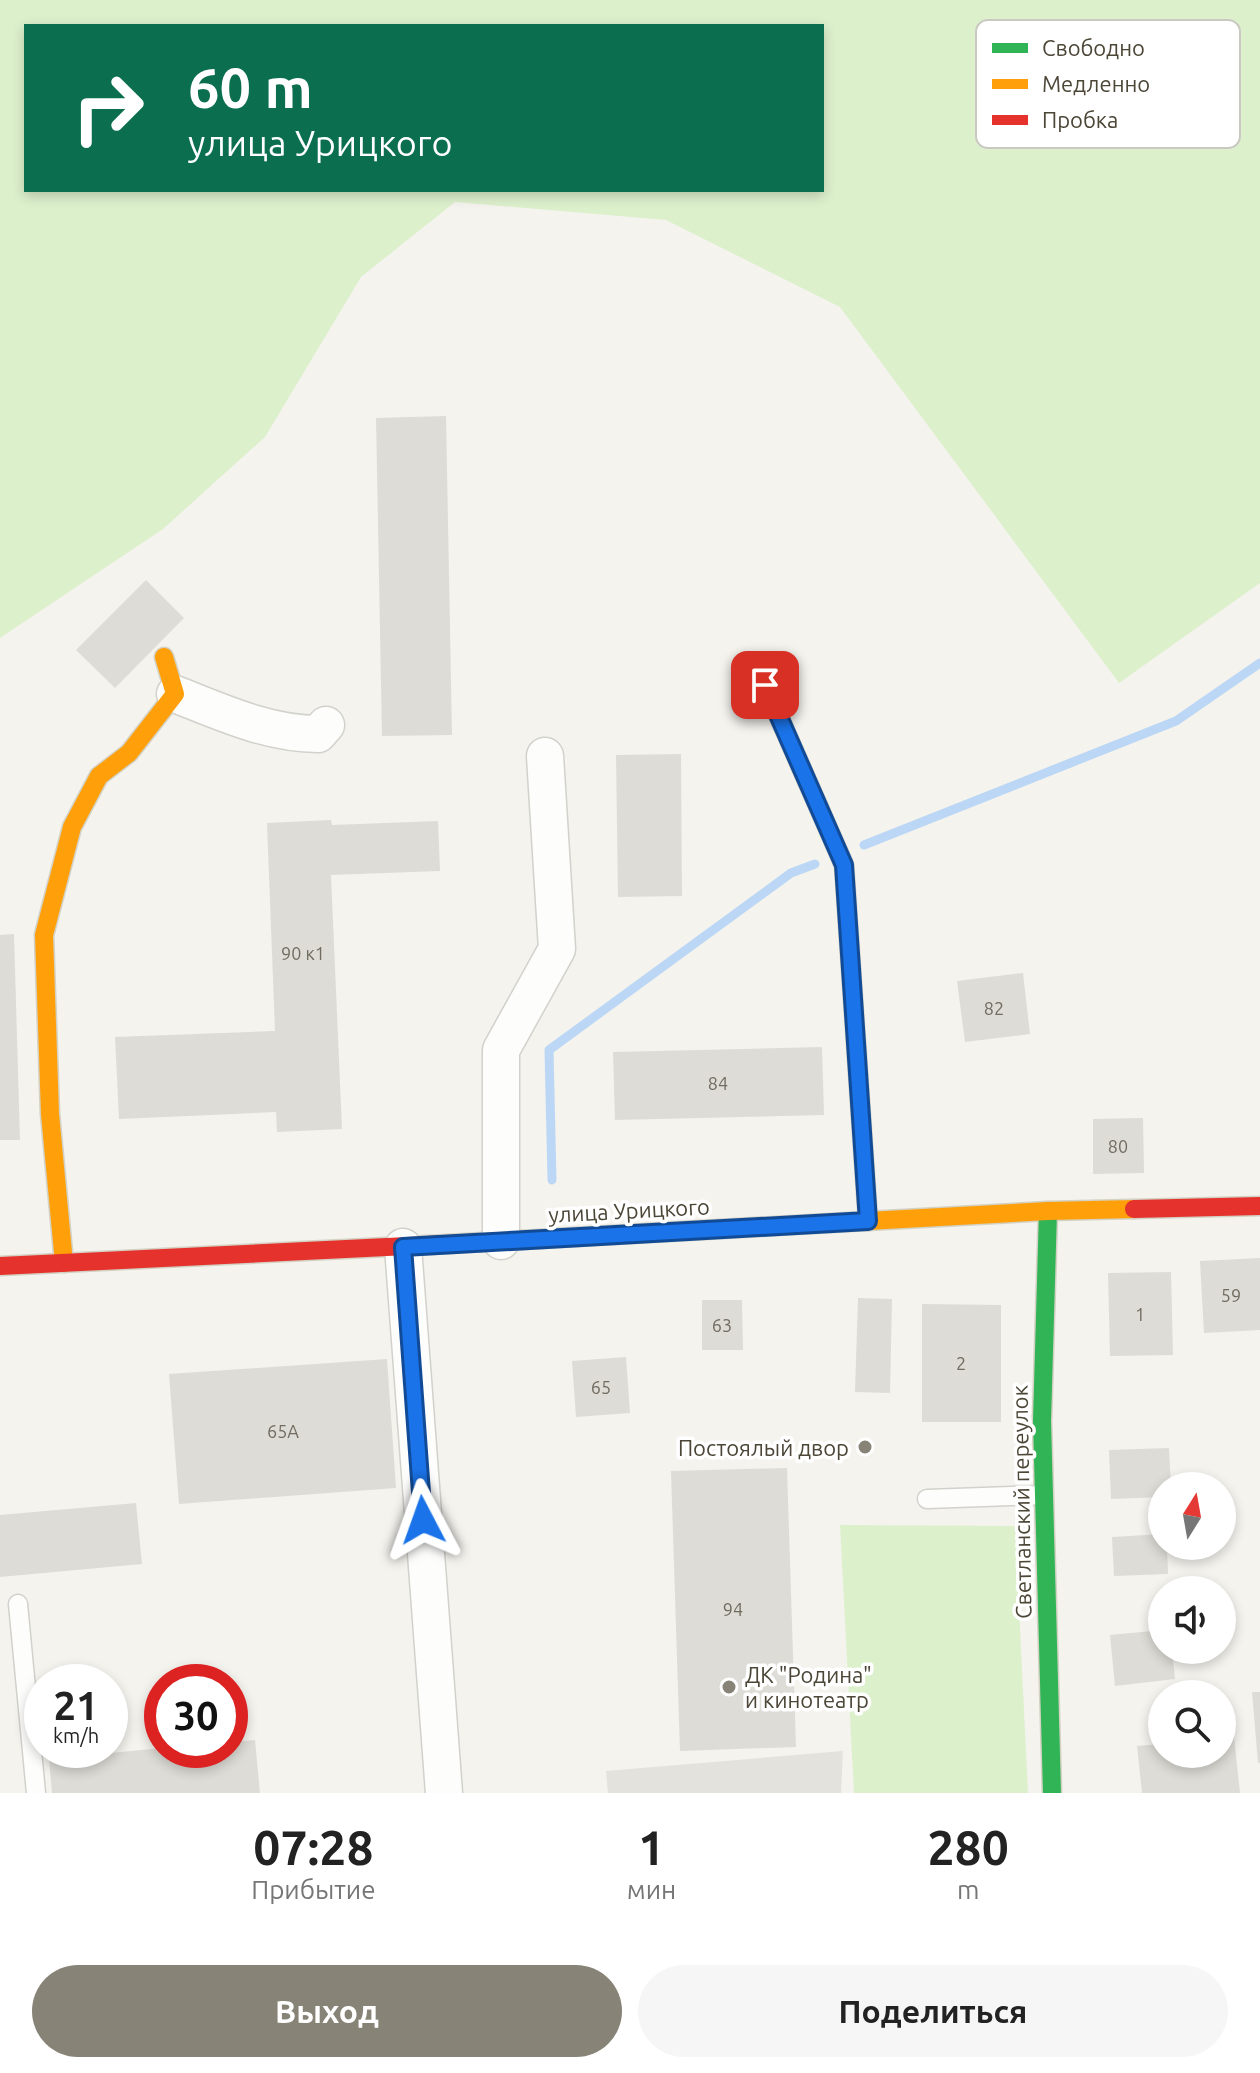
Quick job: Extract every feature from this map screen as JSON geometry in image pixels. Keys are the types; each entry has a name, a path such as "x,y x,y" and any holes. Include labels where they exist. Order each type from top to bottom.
{"street":[{"path":"164,657 175,694"},
{"path":"765,685 844,865 868,1221"},
{"path":"175,694 292,734 318,734 326,725"},
{"path":"64,1263 50,1114 44,935 72,827 99,776 129,753 175,694"},
{"path":"501,1241 501,1050 557,949 545,756"},
{"name":"улица Урицкого","path":"0,1266 1048,1211 1260,1206"},
{"name":"Светланский переулок","path":"1048,1211 1042,1421 1052,1793"},
{"path":"403,1247 444,1793"}],"lane":[{"path":"927,1499 1043,1495"},
{"path":"18,1604 36,1793"}],"green space":[{"path":"0,0 1260,0 1260,583 1119,683 840,307 666,220 455,202 361,277 265,437 163,529 0,638"},
{"path":"840,1525 1015,1526 1028,1793 854,1793"}],"shaded area":[{"path":"843,1751 841,1793 608,1793 606,1771"}],"building":[{"path":"446,416 452,735 382,736 376,418"},
{"path":"146,580 184,618 115,688 76,650"},
{"path":"681,754 682,896 618,897 616,755"},
{"path":"331,820 332,825 438,821 440,871 331,875 342,1129 277,1132 276,1112 119,1119 115,1037 275,1031 267,823"},
{"path":"14,934 20,1140 0,1140 0,935"},
{"path":"1023,973 1030,1034 965,1042 957,981"},
{"path":"822,1047 824,1115 615,1120 613,1052"},
{"path":"1143,1118 1144,1173 1093,1174 1093,1119"},
{"path":"1260,1258 1260,1330 1204,1333 1200,1261"},
{"path":"1171,1272 1173,1355 1110,1356 1108,1273"},
{"path":"858,1298 892,1299 890,1393 855,1392"},
{"path":"702,1300 742,1300 743,1350 702,1350"},
{"path":"922,1304 1001,1305 1001,1422 922,1422"},
{"path":"626,1357 630,1413 576,1417 572,1361"},
{"path":"387,1359 396,1488 179,1504 169,1374"},
{"path":"1169,1448 1170,1472 1148,1472 1148,1498 1111,1499 1109,1450"},
{"path":"787,1468 796,1747 680,1751 671,1471"},
{"path":"136,1503 142,1564 0,1577 0,1515"},
{"path":"1148,1535 1148,1560 1168,1560 1168,1574 1114,1576 1112,1537"},
{"path":"1148,1631 1148,1664 1173,1664 1175,1679 1115,1686 1110,1635"},
{"path":"1252,1692 1260,1692 1260,1763 1258,1763"},
{"path":"255,1740 260,1793 52,1793 50,1768 128,1768 128,1751 144,1750 144,1768 248,1768 248,1741"},
{"path":"1148,1745 1148,1768 1236,1768 1236,1756 1240,1793 1142,1793 1137,1746"}],"waterway":[{"path":"864,845 1176,721 1260,663"},
{"path":"552,1180 549,1050 791,873 815,864"}],"traffic: fast":[{"path":"1048,1211 1042,1421 1052,1793"}],"traffic: slow":[{"path":"64,1263 50,1114 44,935 72,827 99,776 129,753 175,694 164,657"},
{"path":"448,1244 1134,1209"}],"traffic: jam":[{"path":"765,685 844,865 868,1221"},
{"path":"1134,1209 1260,1206"},
{"path":"0,1266 448,1244"}],"place":[{"name":"Постоялый двор","path":"865,1447"},
{"name":"ДК \"Родина\" и кинотеатр","path":"729,1687"}],"route":[{"path":"423,1520 403,1247 868,1221 844,865 765,685"}]}
